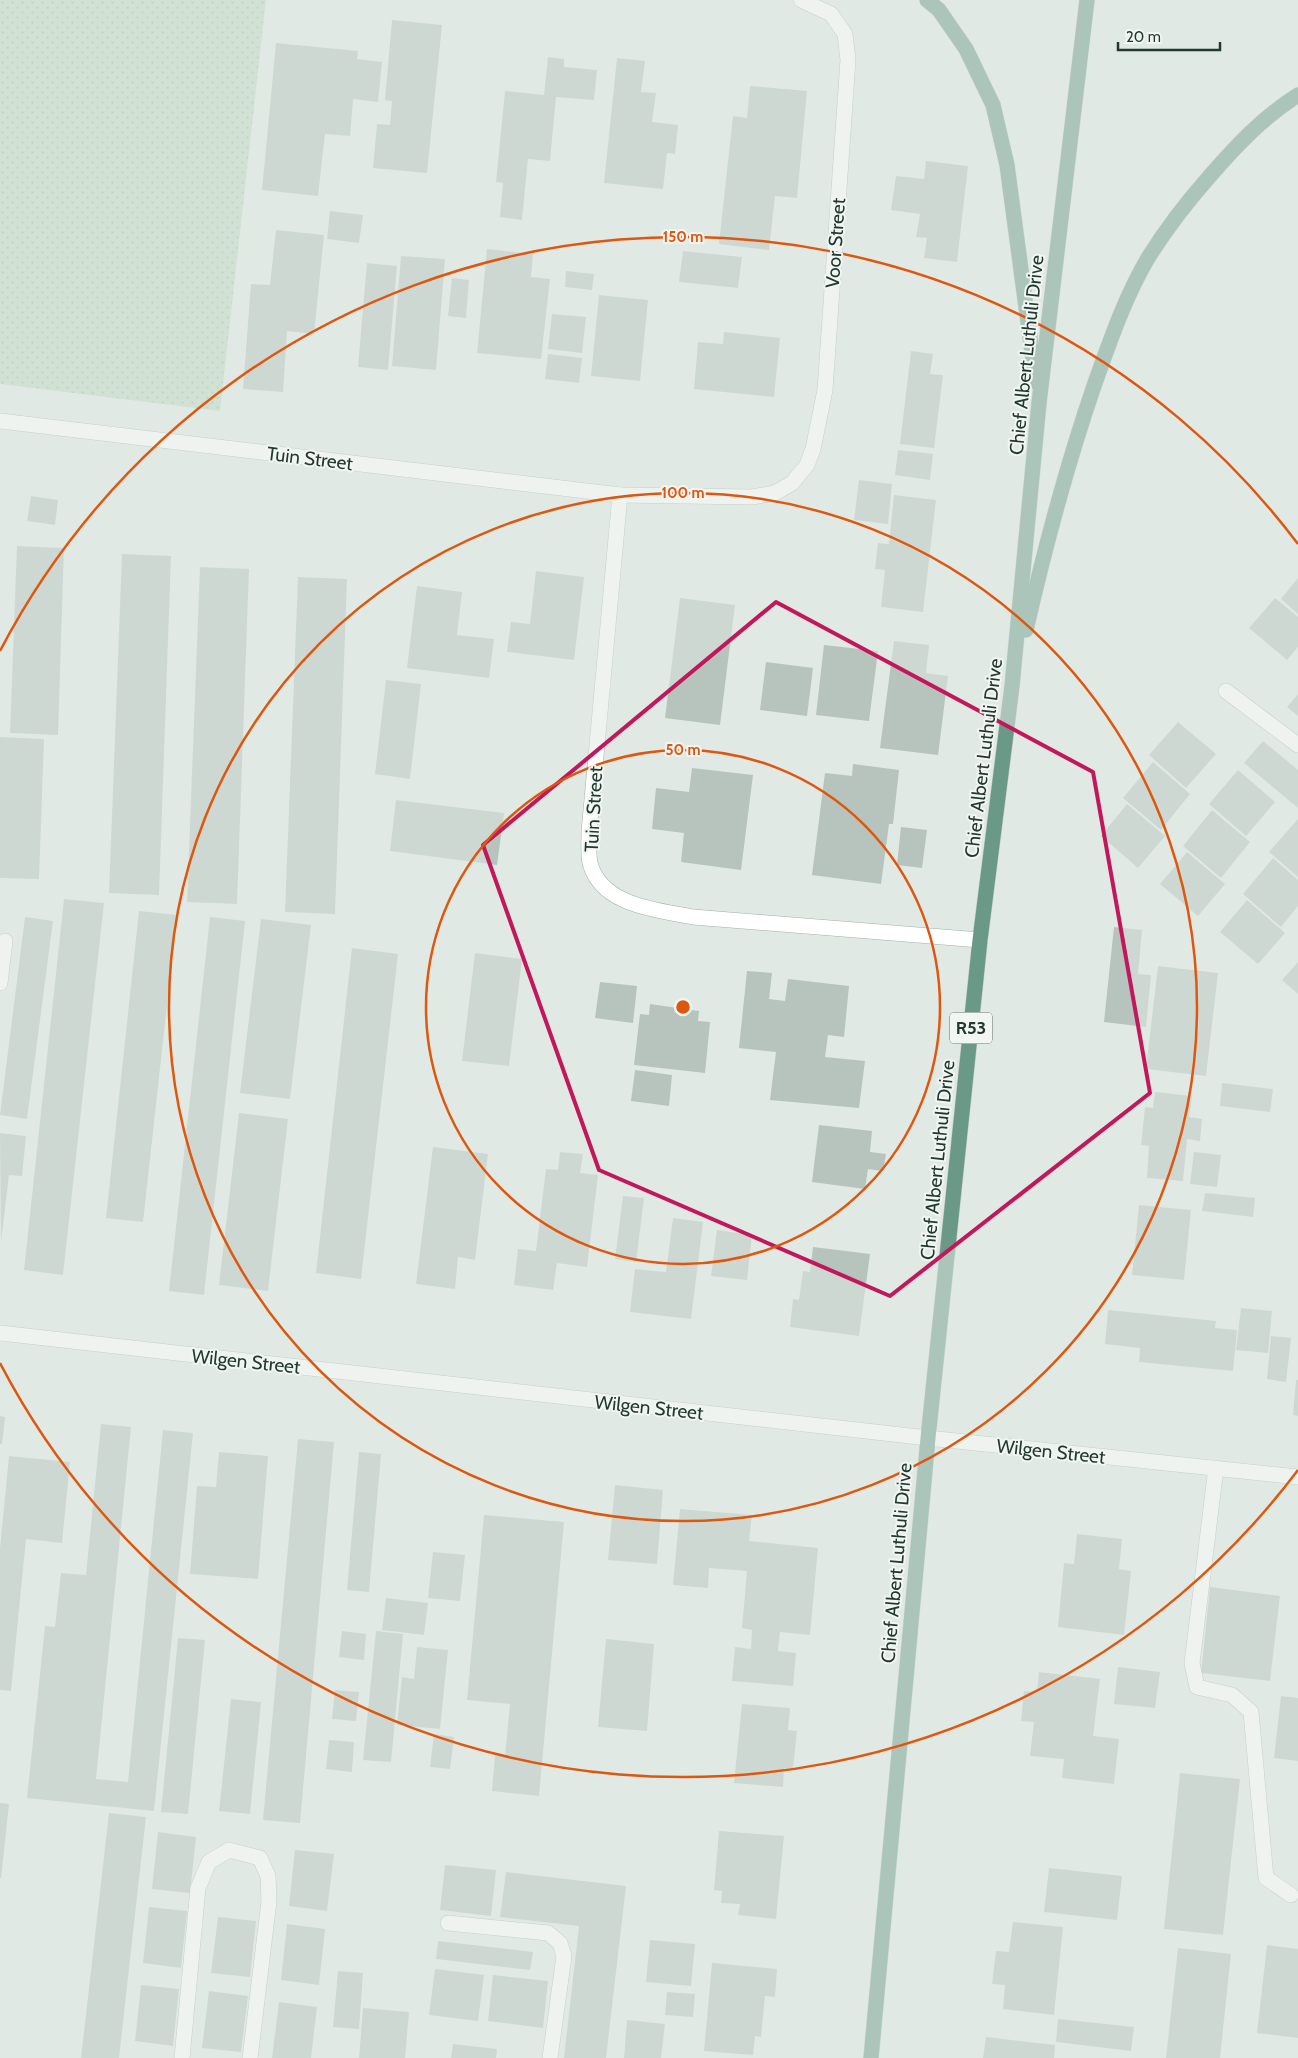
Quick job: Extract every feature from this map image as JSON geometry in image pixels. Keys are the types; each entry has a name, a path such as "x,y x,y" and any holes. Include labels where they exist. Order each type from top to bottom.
{"main road":[{"path":"927,0 939,10 966,50 993,105 1007,165 1039,403"},
{"name":"Chief Albert Luthuli Drive","path":"871,2058 928,1438 980,940 1012,686 1039,403 1087,0"},
{"path":"1012,686 1047,540 1081,423 1121,311 1148,258 1189,200 1236,145 1280,107 1298,96"}],"street":[{"name":"Voor Street","path":"775,493 792,483 807,465 813,449 825,390 848,60 845,34 831,14 801,0"},
{"name":"Tuin Street","path":"0,421 620,495 752,497 775,493"},
{"name":"Tuin Street","path":"620,495 589,832 590,863 598,881 613,895 646,908 694,917 980,940"},
{"path":"1226,691 1298,745"},
{"path":"0,983 5,941"},
{"name":"Wilgen Street","path":"0,1333 928,1438 1298,1477"},
{"path":"1216,1468 1192,1662 1197,1687 1232,1695 1251,1712 1266,1878 1291,1895"},
{"path":"182,2058 198,1888 209,1862 229,1850 260,1858 268,1876 268,1901 250,2058"},
{"path":"448,1923 548,1933 560,1943 564,1956 550,2058"}],"highlighted area":[{"path":"776,602 1093,772 1150,1093 890,1296 599,1170 483,845"}],"green space":[{"path":"0,0 266,0 220,411 0,384"}],"building":[{"path":"392,20 442,25 427,173 373,168 377,124 390,125 392,101 385,100"},
{"path":"276,43 358,51 357,59 382,62 378,102 353,99 350,136 325,134 318,196 262,190"},
{"path":"548,57 564,59 564,67 597,70 594,100 556,97 550,161 528,159 522,220 500,217 503,183 496,182 505,91 544,95"},
{"path":"617,58 645,61 641,92 656,93 652,122 678,125 675,154 667,153 663,189 604,183"},
{"path":"750,86 807,91 797,198 775,196 769,250 719,244 733,116 747,118"},
{"path":"926,161 968,166 957,262 924,258 927,238 916,237 920,214 891,210 896,176 924,179"},
{"path":"330,211 363,215 359,243 327,239"},
{"path":"276,230 324,235 314,334 287,331 283,392 243,389 251,284 270,285"},
{"path":"487,249 533,254 531,277 550,279 541,359 477,353"},
{"path":"683,251 742,257 738,288 679,282"},
{"path":"401,256 445,259 436,370 392,366"},
{"path":"367,263 397,266 388,370 358,367"},
{"path":"566,271 594,274 592,290 565,287"},
{"path":"452,278 469,280 466,318 448,316"},
{"path":"599,295 648,300 640,381 591,376"},
{"path":"552,314 586,317 582,353 548,349"},
{"path":"724,332 780,338 774,397 694,389 698,342 723,344"},
{"path":"911,351 933,354 930,374 943,375 934,448 900,444"},
{"path":"548,354 582,358 579,383 545,379"},
{"path":"898,450 933,454 930,480 895,475"},
{"path":"859,480 892,484 888,524 854,520"},
{"path":"894,495 936,500 923,612 881,607 885,570 875,569 878,543 889,544"},
{"path":"31,496 58,500 55,525 27,521"},
{"path":"17,546 64,548 58,735 10,733"},
{"path":"122,554 171,556 159,895 109,893"},
{"path":"200,567 249,569 237,904 187,902"},
{"path":"536,571 584,577 574,660 507,652 511,622 530,624"},
{"path":"298,577 347,579 335,914 285,912"},
{"path":"1298,578 1298,614 1281,599"},
{"path":"417,586 462,592 457,635 494,639 489,678 407,668"},
{"path":"680,598 735,605 720,725 665,718"},
{"path":"1275,598 1298,617 1298,647 1287,660 1249,628"},
{"path":"894,641 929,645 926,673 948,676 938,755 880,748"},
{"path":"824,645 878,651 869,721 816,715"},
{"path":"766,662 813,668 807,716 760,710"},
{"path":"386,680 421,684 410,779 375,774"},
{"path":"1298,694 1298,716 1287,707"},
{"path":"1178,722 1216,754 1186,788 1149,755"},
{"path":"0,737 44,739 39,879 0,878"},
{"path":"1263,741 1298,770 1298,808 1244,763"},
{"path":"1153,762 1190,794 1161,830 1123,798"},
{"path":"853,764 899,770 893,824 889,824 881,884 812,875 825,773 852,776"},
{"path":"692,768 753,775 741,870 681,862 684,833 652,829 656,788 689,792"},
{"path":"1238,770 1275,802 1246,836 1209,804"},
{"path":"396,800 504,813 497,865 390,851"},
{"path":"1127,804 1165,836 1138,868 1101,836"},
{"path":"1212,810 1250,842 1221,878 1183,846"},
{"path":"1298,819 1298,877 1269,852"},
{"path":"901,827 927,830 922,868 897,865"},
{"path":"1187,852 1225,884 1198,916 1160,884"},
{"path":"1273,858 1298,880 1298,906 1281,927 1243,894"},
{"path":"64,899 104,903 63,1275 24,1270"},
{"path":"1247,900 1285,933 1258,964 1220,932"},
{"path":"139,911 177,915 143,1222 106,1218"},
{"path":"25,917 53,921 27,1119 0,1115"},
{"path":"210,917 245,921 204,1295 169,1291"},
{"path":"261,919 311,925 290,1099 240,1093"},
{"path":"1114,927 1142,930 1138,974 1151,975 1146,1027 1104,1022"},
{"path":"352,948 398,954 361,1279 316,1273"},
{"path":"475,953 522,959 509,1066 462,1061"},
{"path":"1298,962 1298,994 1282,980"},
{"path":"1158,966 1218,973 1206,1076 1146,1069"},
{"path":"747,971 772,973 769,999 785,1001 788,979 849,986 844,1037 828,1035 825,1057 865,1061 859,1108 770,1100 776,1052 739,1048"},
{"path":"600,982 637,986 633,1023 595,1018"},
{"path":"650,1004 699,1011 698,1021 710,1022 705,1073 634,1065 640,1014 649,1015"},
{"path":"635,1070 672,1075 669,1106 631,1101"},
{"path":"1222,1083 1273,1089 1270,1112 1220,1106"},
{"path":"1155,1092 1192,1096 1189,1117 1202,1119 1200,1141 1187,1139 1183,1181 1147,1178 1149,1146 1141,1145 1145,1107 1153,1108"},
{"path":"239,1113 288,1119 268,1291 219,1285"},
{"path":"819,1125 872,1131 870,1152 886,1154 883,1171 868,1169 865,1189 812,1182"},
{"path":"0,1133 26,1136 22,1176 9,1175 1,1242"},
{"path":"433,1147 488,1154 475,1260 458,1257 455,1289 416,1284"},
{"path":"560,1152 583,1154 580,1173 598,1175 587,1267 557,1263 553,1290 514,1285 518,1249 536,1251 546,1169 558,1170"},
{"path":"1194,1152 1221,1155 1217,1187 1190,1184"},
{"path":"1205,1193 1255,1198 1253,1217 1202,1211"},
{"path":"623,1196 644,1198 636,1262 615,1259"},
{"path":"1139,1205 1191,1210 1184,1280 1132,1275"},
{"path":"673,1218 703,1222 691,1319 630,1312 635,1269 666,1272"},
{"path":"717,1230 752,1235 747,1280 711,1276"},
{"path":"813,1247 870,1254 859,1336 790,1327 793,1299 799,1300 803,1271 810,1272"},
{"path":"1241,1308 1272,1311 1268,1353 1236,1350"},
{"path":"1108,1310 1216,1321 1215,1328 1237,1330 1233,1371 1139,1362 1140,1348 1105,1344"},
{"path":"1271,1336 1291,1338 1286,1382 1267,1379"},
{"path":"1296,1380 1298,1380 1298,1416 1293,1415"},
{"path":"0,1416 5,1417 2,1444 0,1444"},
{"path":"101,1424 131,1427 96,1779 128,1782 163,1430 193,1433 154,1811 27,1798 45,1626 55,1627 61,1573 86,1575"},
{"path":"298,1439 334,1442 300,1823 263,1820"},
{"path":"219,1452 268,1456 258,1579 190,1574 197,1486 216,1487"},
{"path":"359,1452 381,1454 369,1592 347,1590"},
{"path":"9,1456 70,1462 62,1543 26,1539 11,1691 0,1690 0,1548"},
{"path":"615,1485 663,1490 657,1564 608,1560"},
{"path":"680,1509 752,1515 749,1541 818,1548 810,1635 780,1632 778,1651 796,1653 793,1686 732,1681 735,1647 751,1649 752,1630 742,1628 747,1571 709,1568 708,1588 673,1585"},
{"path":"484,1515 564,1522 539,1796 492,1791 495,1755 505,1756 510,1704 467,1700"},
{"path":"1077,1534 1122,1539 1119,1569 1131,1571 1124,1635 1058,1627 1064,1563 1074,1564"},
{"path":"433,1552 465,1555 460,1601 428,1598"},
{"path":"1210,1587 1280,1596 1270,1681 1201,1673"},
{"path":"386,1598 428,1603 424,1635 382,1630"},
{"path":"342,1631 366,1634 364,1660 339,1657"},
{"path":"376,1631 403,1634 391,1762 363,1760"},
{"path":"178,1638 205,1640 188,1814 161,1812"},
{"path":"606,1639 654,1644 647,1731 598,1727"},
{"path":"417,1647 448,1650 440,1729 397,1725 402,1677 414,1679"},
{"path":"1118,1667 1160,1672 1155,1708 1114,1704"},
{"path":"1039,1672 1100,1679 1093,1736 1119,1739 1114,1784 1062,1778 1064,1759 1030,1756 1034,1722 1021,1721 1024,1691 1037,1692"},
{"path":"335,1690 359,1692 356,1721 332,1719"},
{"path":"1281,1696 1298,1698 1298,1761 1274,1758"},
{"path":"231,1699 261,1702 250,1814 219,1811"},
{"path":"742,1704 790,1708 788,1730 797,1731 793,1769 784,1768 783,1787 734,1783"},
{"path":"434,1734 454,1737 450,1769 430,1767"},
{"path":"329,1740 354,1742 352,1772 326,1769"},
{"path":"1180,1773 1240,1779 1223,1935 1164,1929"},
{"path":"0,1803 9,1804 1,1878 0,1878"},
{"path":"109,1813 146,1817 119,2058 81,2058"},
{"path":"719,1831 784,1836 776,1919 738,1915 740,1904 721,1903 722,1891 714,1890"},
{"path":"158,1832 196,1837 190,1893 152,1889"},
{"path":"295,1850 334,1854 327,1911 289,1906"},
{"path":"445,1865 496,1870 491,1916 440,1910"},
{"path":"1049,1868 1122,1876 1117,1920 1044,1912"},
{"path":"506,1872 626,1886 606,2058 564,2058 579,1926 500,1917"},
{"path":"149,1907 187,1911 181,1968 143,1963"},
{"path":"218,1917 256,1921 250,1977 211,1973"},
{"path":"1013,1922 1063,1927 1054,2015 1003,2009 1005,1985 992,1984 996,1951 1009,1952"},
{"path":"287,1924 325,1929 319,1985 281,1980"},
{"path":"650,1940 695,1944 691,1986 646,1982"},
{"path":"438,1941 533,1952 530,1970 436,1959"},
{"path":"1267,1945 1298,1949 1298,2038 1257,2033"},
{"path":"1178,1948 1231,1954 1220,2058 1166,2058"},
{"path":"712,1963 777,1969 775,1997 765,1996 761,2037 755,2036 753,2055 704,2051"},
{"path":"435,1969 484,1975 478,2021 429,2015"},
{"path":"338,1971 363,1973 359,2029 333,2027"},
{"path":"493,1975 548,1981 543,2028 488,2021"},
{"path":"141,1985 179,1989 173,2046 135,2041"},
{"path":"209,1991 248,1996 241,2052 202,2048"},
{"path":"667,1992 695,1994 693,2017 665,2015"},
{"path":"279,2002 317,2007 311,2058 272,2058"},
{"path":"363,2008 409,2012 405,2058 359,2058"},
{"path":"1058,2019 1134,2027 1131,2051 1056,2042"},
{"path":"627,2020 665,2024 661,2058 624,2058"},
{"path":"986,2037 1055,2045 1054,2058 983,2058"},
{"path":"453,2044 497,2049 496,2058 451,2058"}]}
